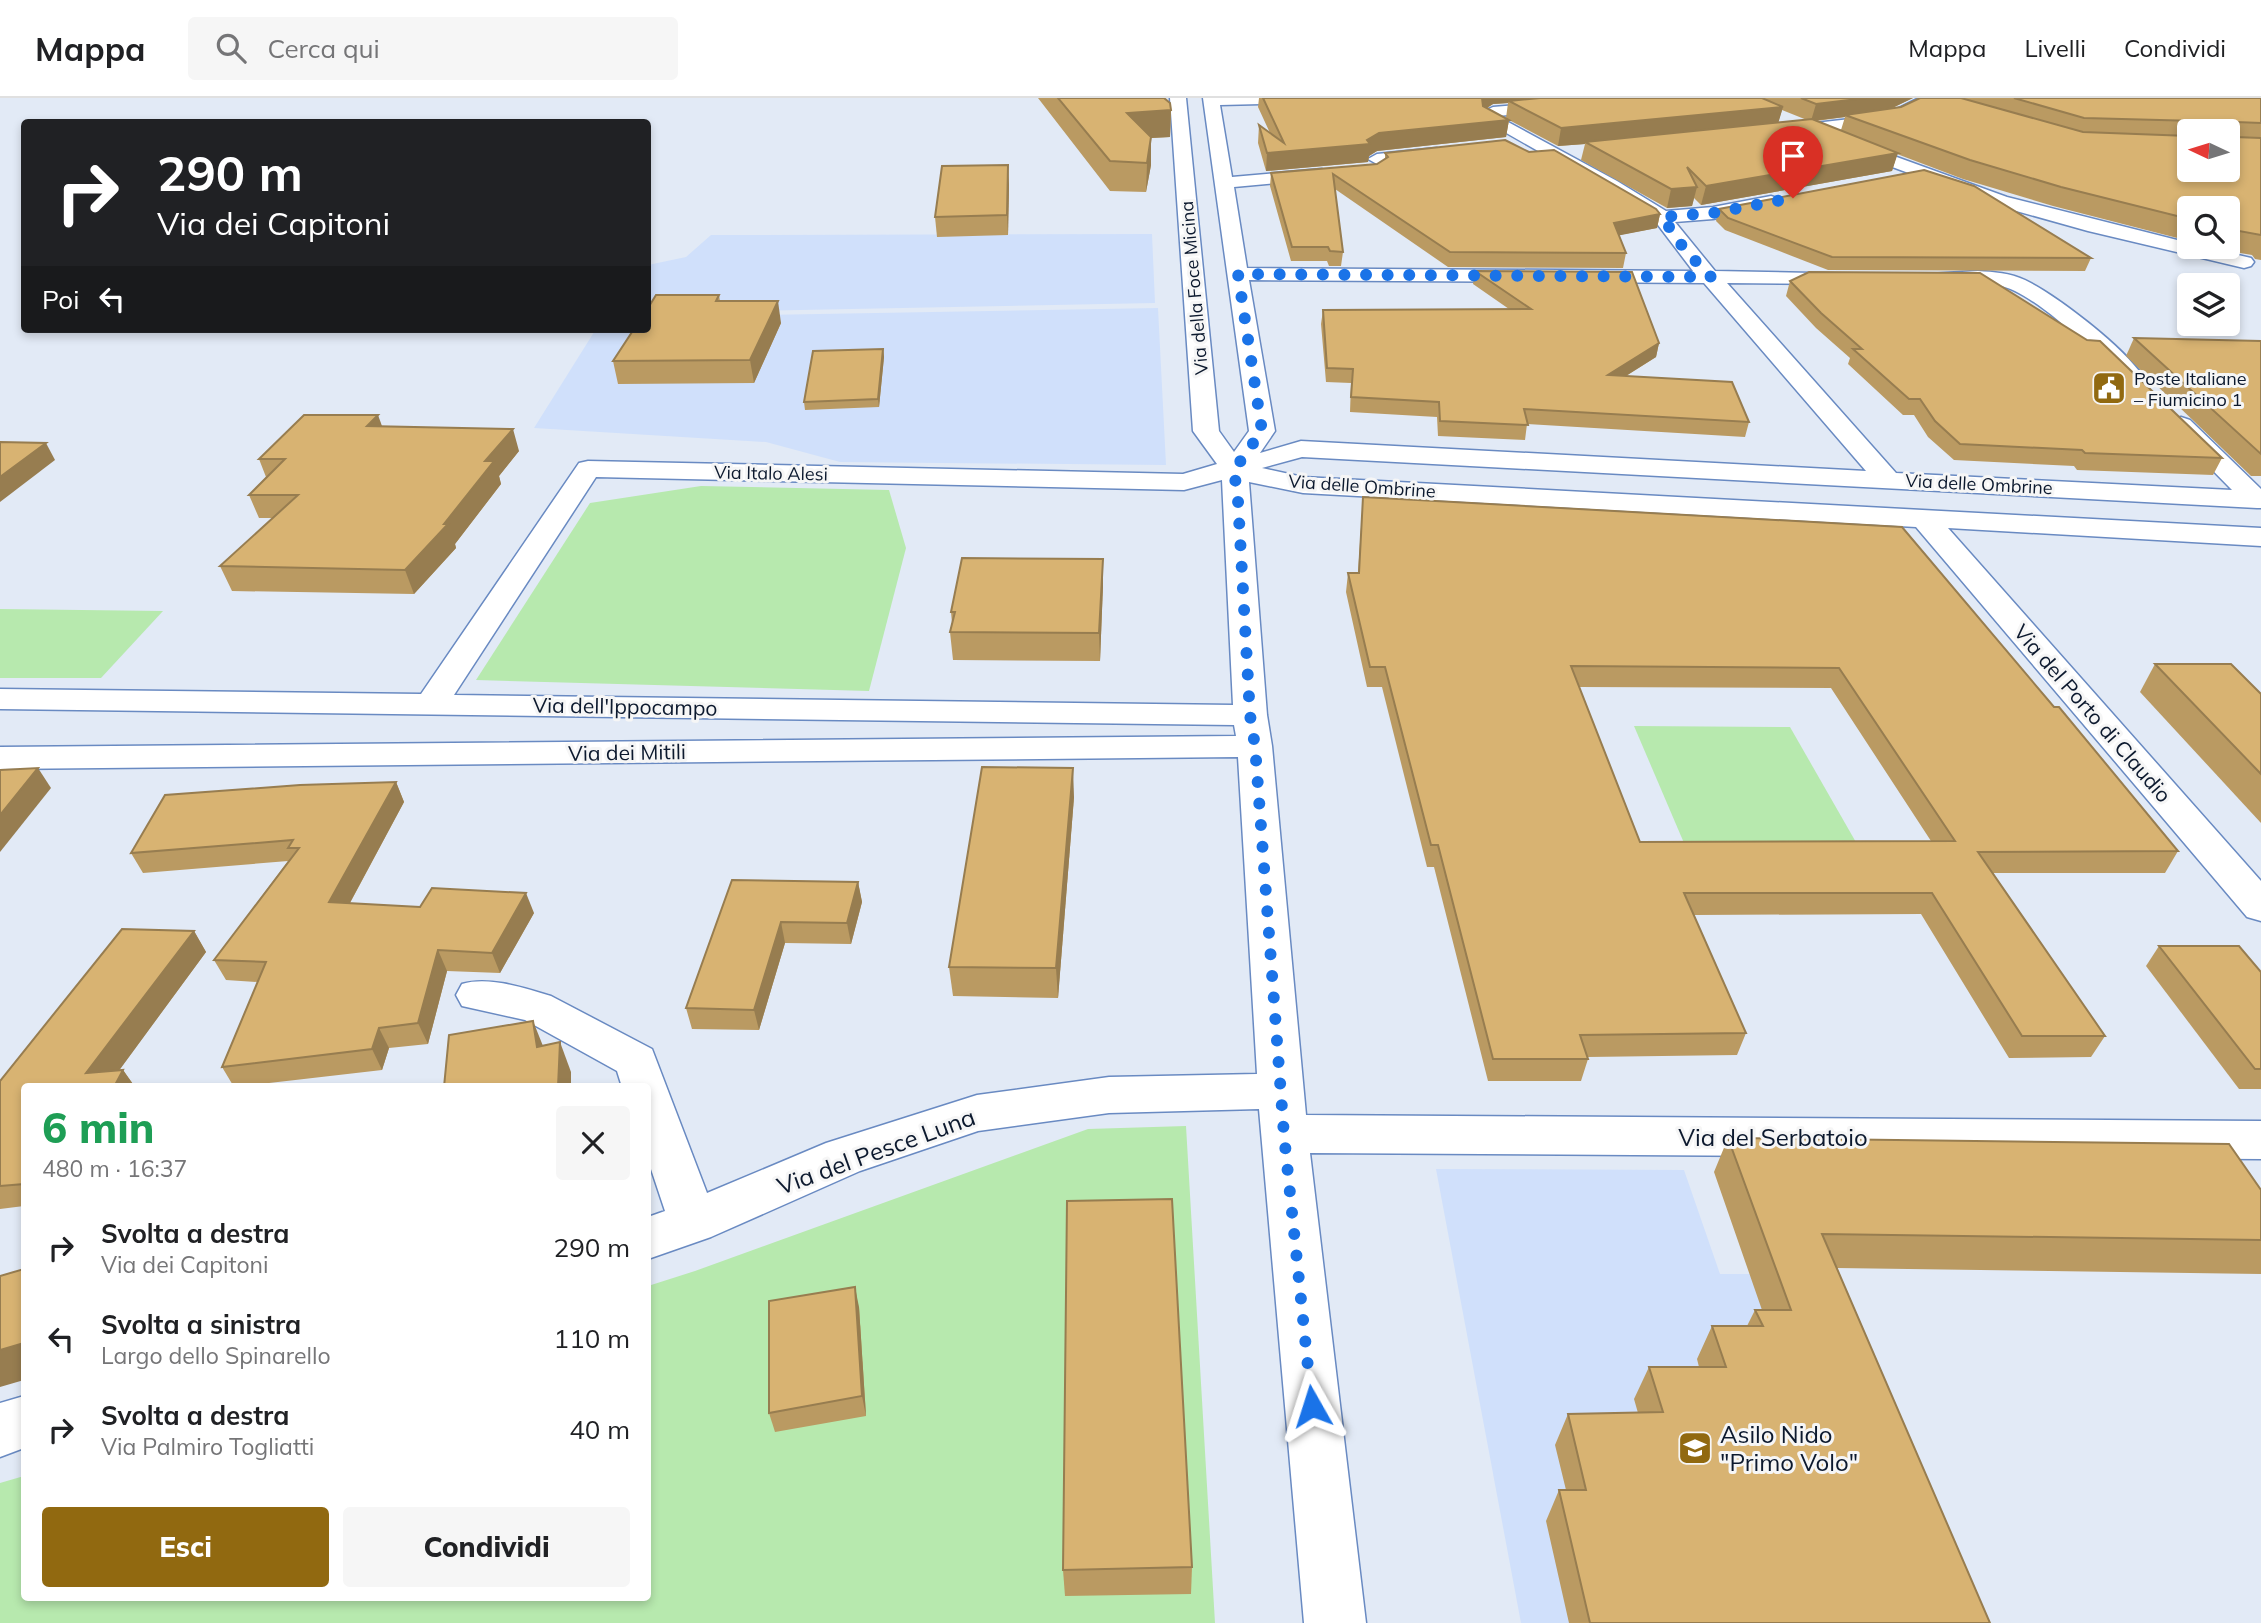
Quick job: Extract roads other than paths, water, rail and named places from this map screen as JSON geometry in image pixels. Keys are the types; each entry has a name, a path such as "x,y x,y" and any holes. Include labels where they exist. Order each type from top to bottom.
{"street":[{"name":"Via della Foce Micina","path":"1178,98 1206,431 1234,470 1238,501 1252,731 1282,1113 1335,1623"},
{"path":"1211,100 1300,98"},
{"path":"1547,98 1564,106"},
{"path":"1653,98 1519,110 1491,106 1488,118 1662,217 1685,250 1886,478"},
{"name":"Via della Foce Micina","path":"1211,100 1262,431 1234,470"},
{"path":"1757,135 1889,119 1934,101"},
{"path":"1775,115 1920,174 2046,215 2244,262"},
{"path":"1889,119 1913,124"},
{"path":"1182,133 1217,132"},
{"path":"1506,145 1528,157 1587,152"},
{"path":"1371,166 1454,151"},
{"path":"1223,183 1336,173"},
{"path":"1885,180 1920,174"},
{"path":"1662,217 1713,213 1793,198"},
{"path":"1238,274 1872,278"},
{"path":"1912,278 2005,279 2029,291 2074,325 2142,387"},
{"path":"2161,406 2259,500"},
{"name":"Via delle Ombrine","path":"1234,470 1301,449 1886,478 2259,500"},
{"path":"1628,466 1643,481 1646,492 1638,503"},
{"name":"Via Italo Alesi","path":"432,703 588,469 1184,482 1234,470"},
{"path":"1697,469 1691,479 1694,491 1713,507"},
{"name":"Via delle Ombrine","path":"1234,470 1303,485 2261,537"},
{"name":"Via del Porto di Claudio","path":"1924,519 2261,907"},
{"name":"Via dell'Ippocampo","path":"0,699 432,703 1252,731"},
{"name":"Via dei Mitili","path":"0,758 1252,731"},
{"path":"477,995 536,1007 636,1060 644,1083"},
{"name":"Via del Pesce Luna","path":"651,1237 693,1222 843,1157 977,1113 1109,1095 1282,1113"},
{"path":"651,1103 693,1222"},
{"name":"Via del Serbatoio","path":"1282,1113 2261,1140"},
{"path":"0,1430 21,1423"}],"place":[{"name":"Poste Italiane – Fiumicino 1","path":"2109,388"},
{"name":"Asilo Nido \"Primo Volo\"","path":"1695,1448"}]}
